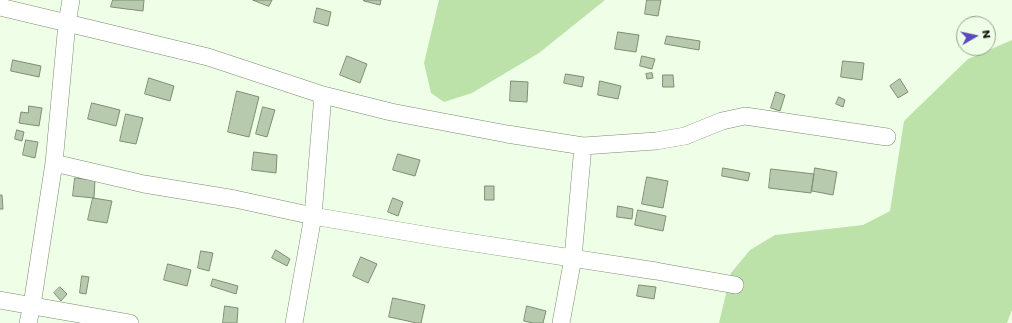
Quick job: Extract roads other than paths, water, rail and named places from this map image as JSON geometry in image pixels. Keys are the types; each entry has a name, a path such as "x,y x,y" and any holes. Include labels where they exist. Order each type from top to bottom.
{"street":[{"path":"28,323 54,163 67,23 71,0"},
{"path":"0,7 208,58 323,95 391,112 507,134 583,146 656,141 685,136 722,121 745,116 887,137"},
{"path":"294,323 313,216 323,95"},
{"path":"561,323 573,258 583,146"},
{"path":"54,163 144,184 234,199 313,216 442,238 663,272 735,285"},
{"path":"0,300 130,323"}]}
